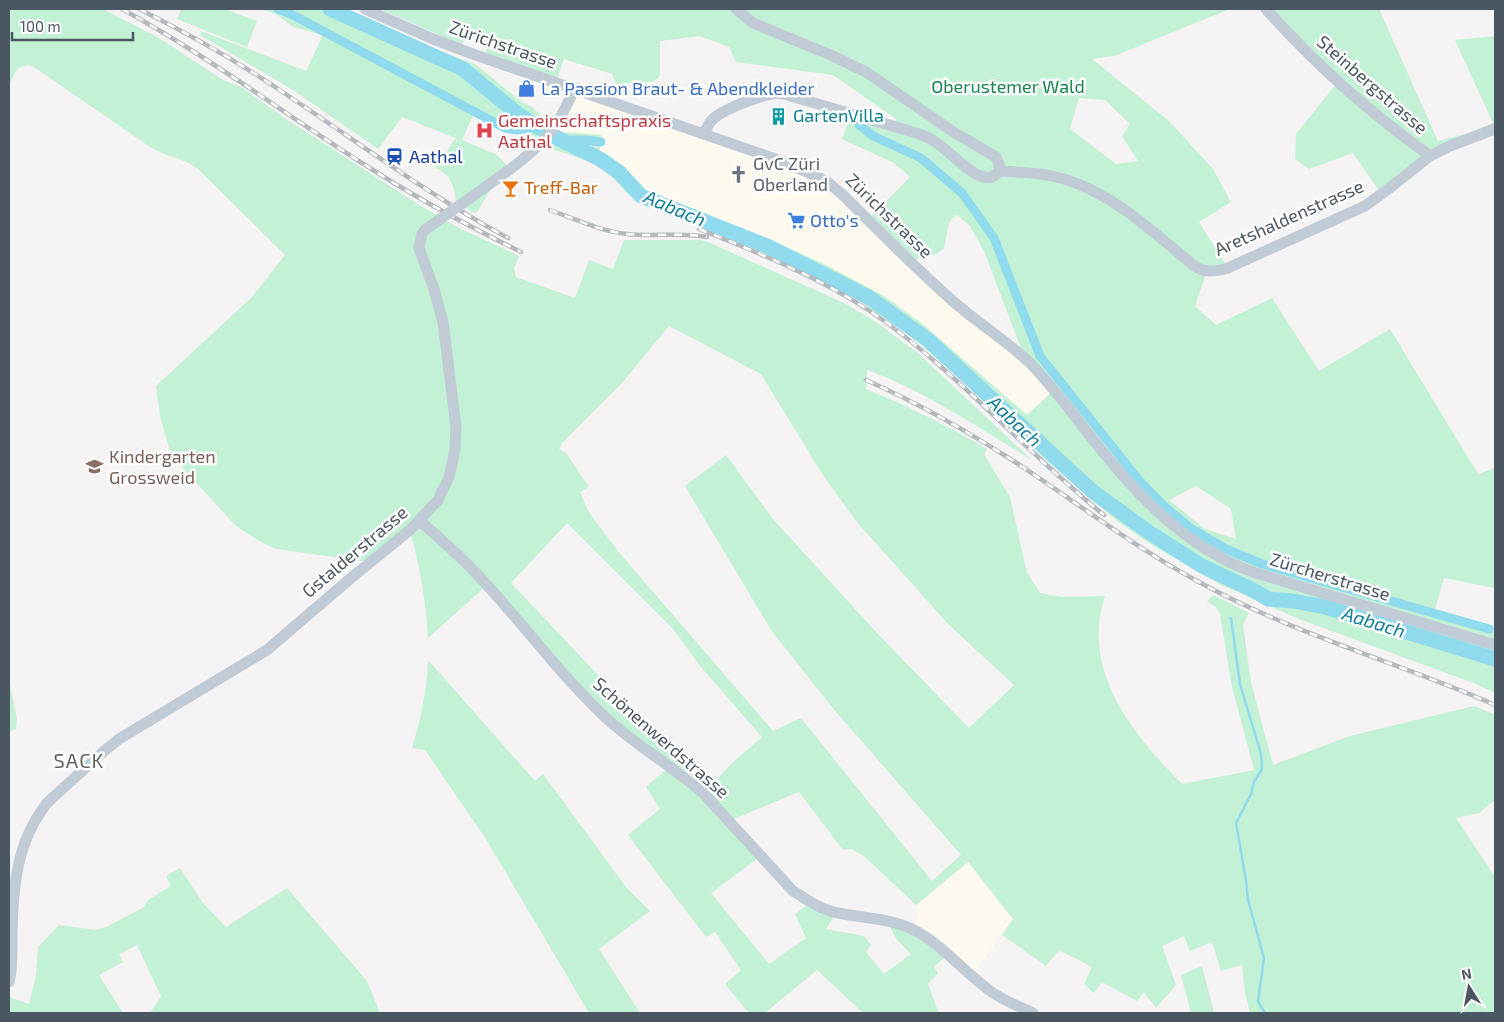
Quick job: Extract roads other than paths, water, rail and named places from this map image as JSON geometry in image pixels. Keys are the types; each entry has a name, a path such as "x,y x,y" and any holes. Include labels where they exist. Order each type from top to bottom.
{"street":[{"name":"Zürichstrasse","path":"365,9 465,51 795,166 835,188 948,297 1031,364 1108,459 1166,520"},
{"path":"736,9 753,23 833,56 866,72 955,133 996,157 1000,164 999,171"},
{"name":"Steinbergstrasse","path":"1266,9 1328,73 1430,156 1450,146 1495,129"},
{"name":"Gstalderstrasse","path":"9,982 12,956 13,892 16,873 28,835 48,802 119,740 267,650 420,521 438,500 449,477 455,449 456,427 443,322 434,289 419,248 422,234 426,228 470,198 528,153 548,134 558,121 575,88"},
{"name":"Aretshaldenstrasse","path":"704,134 709,124 720,114 762,96 778,93 916,133 934,141 979,176 992,177 999,171 1047,175 1083,186 1129,213 1200,269 1209,271 1228,268 1365,206 1390,189 1430,156"},
{"name":"Zürcherstrasse","path":"1166,520 1197,544 1242,568 1495,646"},
{"name":"Schönenwerdstrasse","path":"420,521 468,565 604,717 632,741 689,781 704,794 794,892 836,913 886,920 914,930 927,938 990,991 1008,1002 1033,1013"}],"waterway":[{"path":"278,9 291,14 505,128 516,130 536,127"},
{"name":"Aabach","path":"330,9 463,69 519,115 541,129"},
{"path":"859,125 873,136 921,158 962,193 994,238 1040,356 1138,479 1163,505 1190,528 1226,549 1262,564 1489,629"},
{"name":"Aabach","path":"555,137 600,159 620,173 641,196 767,246 870,298 928,340 1092,491 1150,533 1202,566 1268,599 1325,607 1495,659"},
{"path":"560,140 601,142"},
{"path":"1231,618 1240,684 1261,754 1262,769 1254,782 1251,794 1236,823 1248,900 1264,958 1258,1001 1265,1013"}],"railway":[{"path":"122,9 214,64 381,175 460,221 521,252"},
{"path":"139,9 253,73 425,188 508,238"},
{"path":"550,210 617,232 637,235 707,237"},
{"path":"699,229 810,277 873,313 933,360 1046,465 1104,515"},
{"path":"866,380 923,408 979,439 1151,554 1199,582 1271,617 1495,705"}],"place":[{"name":"La Passion Braut- & Abendkleider","path":"527,89"},
{"name":"GartenVilla","path":"779,116"},
{"name":"Gemeinschaftspraxis Aathal","path":"484,131"},
{"name":"Aathal","path":"395,157"},
{"name":"GvC Züri Oberland","path":"739,174"},
{"name":"Treff-Bar","path":"510,188"},
{"name":"Otto's","path":"796,221"},
{"name":"Kindergarten Grossweid","path":"95,467"}],"district":[{"name":"SACK","path":"79,761"}],"park label":[{"name":"Oberustemer Wald","path":"1008,87"}]}
